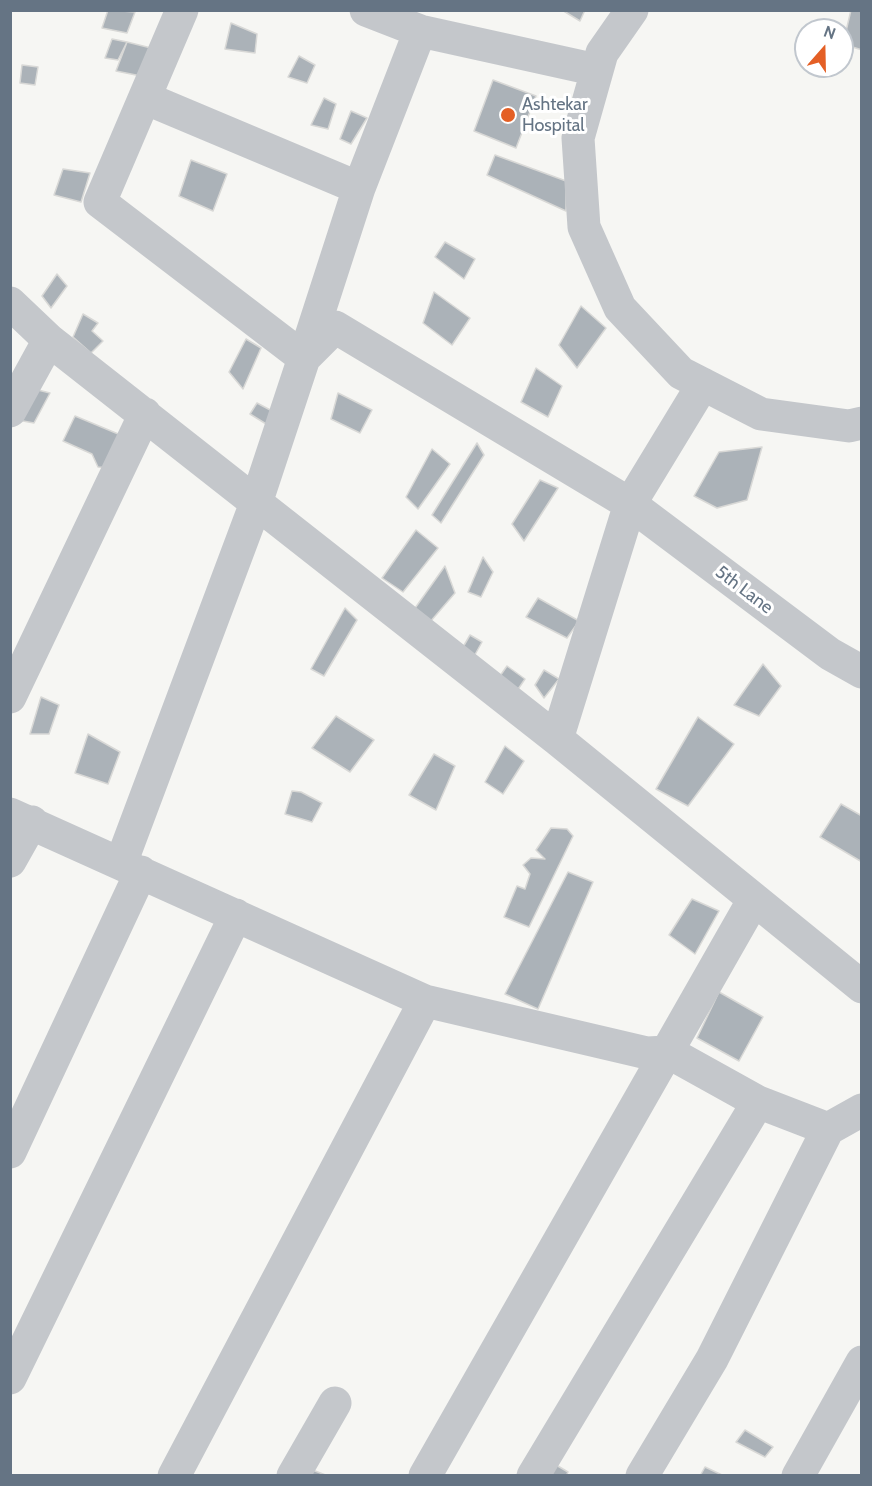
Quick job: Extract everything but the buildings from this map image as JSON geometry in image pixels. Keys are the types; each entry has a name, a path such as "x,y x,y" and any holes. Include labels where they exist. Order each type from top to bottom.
{"street":[{"path":"182,10 100,202 304,358"},
{"path":"366,10 420,31 597,70"},
{"path":"632,10 602,53 578,138 584,227 620,308 681,373 761,414 849,426 861,423"},
{"path":"10,1152 131,868 256,503 359,188 420,31"},
{"path":"145,98 359,188"},
{"path":"10,303 49,340 557,740 861,987"},
{"name":"5th Lane","path":"304,358 335,327 630,504 830,654 861,672"},
{"path":"10,411 49,340"},
{"path":"557,740 630,504 703,384"},
{"path":"10,697 145,414"},
{"path":"10,861 21,818 425,1001 647,1053 668,1052 758,1102 828,1129"},
{"path":"425,1476 753,901"},
{"path":"10,1378 236,915"},
{"path":"174,1476 425,1001"},
{"path":"533,1476 758,1102"},
{"path":"642,1476 712,1359 828,1129 861,1110"},
{"path":"798,1476 861,1362"},
{"path":"292,1476 335,1403"}],"place":[{"name":"Ashtekar Hospital","path":"508,115"}]}
